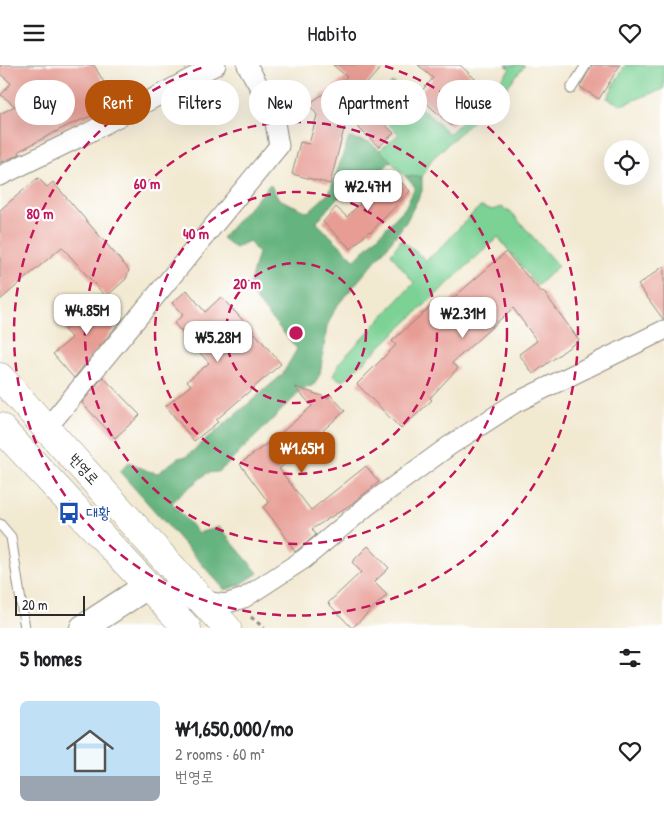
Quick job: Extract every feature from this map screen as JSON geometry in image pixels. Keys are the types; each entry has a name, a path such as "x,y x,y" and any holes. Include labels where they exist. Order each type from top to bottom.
{"main road":[{"name":"번영로","path":"0,377 227,628"},
{"path":"0,427 187,628"}],"street":[{"path":"0,177 216,65"},
{"path":"47,428 279,146 273,111 247,65"},
{"path":"83,628 147,586 199,602 226,604 244,598 304,559 367,506 514,403 664,330"}],"lane":[{"path":"572,89 586,65"},
{"path":"0,524 11,537 25,628"}],"green space":[{"path":"506,65 525,65 510,83 510,80 501,80 510,69"},
{"path":"625,65 664,65 664,89 621,105 607,98"},
{"path":"427,114 437,125 449,134 459,125 468,125 432,159 422,177 405,176 380,150 399,134 389,125 427,125"},
{"path":"349,138 370,142 391,161 356,198 348,193 337,198 318,220 317,223 354,259 405,208 415,187 405,176 422,177 422,191 406,222 336,307 327,326 320,374 314,385 303,389 228,464 218,472 207,473 172,503 198,533 219,527 258,573 240,585 225,590 120,472 129,462 148,471 158,473 178,458 187,456 282,375 297,349 248,290 258,253 249,241 235,248 222,238 270,184 279,199 308,212 329,193"},
{"path":"481,206 493,210 502,207 513,214 558,266 537,286 498,237 343,381 333,376 339,363 414,283 391,254 401,240 426,260 441,248"}],"building":[{"path":"0,65 94,65 102,80 85,80 85,118 75,123 75,80 15,80 15,106 1,95 11,83 0,74"},
{"path":"333,65 383,65 370,80 343,80 347,77"},
{"path":"418,65 460,65 476,80 437,80 437,113 427,103 427,85 433,78"},
{"path":"592,65 620,65 599,99 580,87"},
{"path":"321,95 321,125 345,125 330,184 292,174 300,142 309,144 317,115 311,107 311,103"},
{"path":"15,106 15,125 69,125 19,151 20,154 0,163 0,114"},
{"path":"356,125 385,125 394,133 379,147"},
{"path":"391,172 410,191 371,232 369,231 351,249 323,222 336,207 347,217"},
{"path":"38,178 47,187 53,182 129,270 126,279 106,297 62,247 0,300 0,210"},
{"path":"506,252 541,292 543,291 579,340 533,374 519,354 537,341 513,308 452,363 458,368 430,398 432,400 401,429 357,384 396,345 392,341 438,300 444,306"},
{"path":"664,266 664,319 663,319 638,285"},
{"path":"187,290 205,312 221,297 281,364 216,420 218,422 194,441 166,406 191,385 187,381 209,363 174,323 183,315 172,303"},
{"path":"100,296 122,319 74,378 53,354 72,338 64,330"},
{"path":"103,377 140,415 115,438 82,403"},
{"path":"295,387 328,398 331,395 345,411 279,469 311,510 366,466 379,482 350,505 312,529 316,535 295,552 263,507 269,503 240,464 281,433 312,406"},
{"path":"368,546 389,568 374,582 387,595 352,628 328,603 361,572 352,562"}],"place":[{"name":"대황","path":"69,513"}]}
